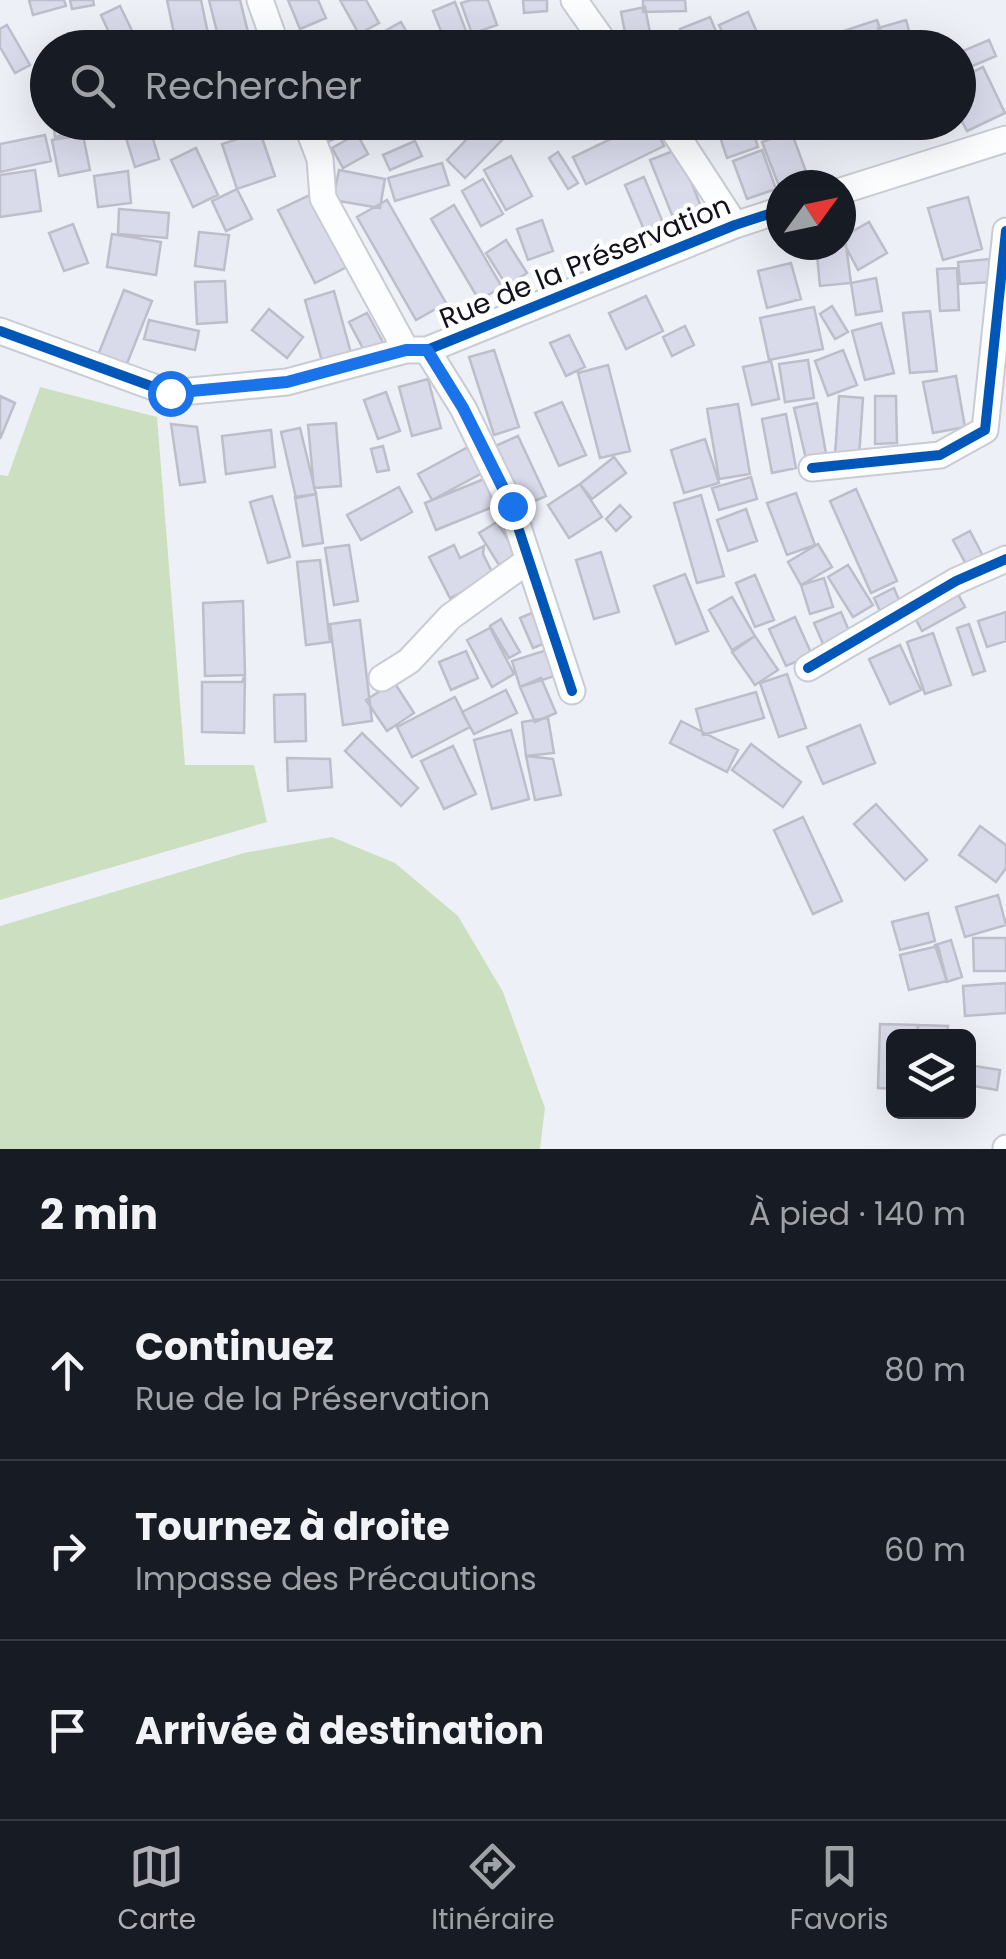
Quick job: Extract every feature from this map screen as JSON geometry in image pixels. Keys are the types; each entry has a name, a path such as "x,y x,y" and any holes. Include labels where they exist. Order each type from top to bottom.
{"street":[{"path":"260,0 271,30"},
{"path":"574,0 595,30"},
{"path":"856,187 1006,139"},
{"path":"313,140 320,159 322,198 417,350 463,408 512,506 572,692"},
{"path":"680,140 735,225"},
{"name":"Rue de la Préservation","path":"0,331 170,393 287,382 417,350 766,215"},
{"path":"812,468 940,455 985,430 1006,231"},
{"path":"808,668 956,580 1006,559"},
{"path":"382,678 409,661 450,617 529,560"}],"green space":[{"path":"40,387 157,417 185,765 254,765 267,822 0,900 0,475 8,476"},
{"path":"332,837 395,863 458,916 503,992 545,1108 540,1149 0,1149 0,926 244,853"}],"building":[{"path":"29,0 64,0 66,6 33,15"},
{"path":"70,0 93,0 94,5 72,9"},
{"path":"167,0 201,0 207,30 173,30"},
{"path":"209,0 240,0 248,30 216,30"},
{"path":"288,0 318,0 326,18 300,29"},
{"path":"340,0 366,0 379,23 357,30"},
{"path":"488,0 497,25 471,30 461,3"},
{"path":"523,0 547,0 547,11 524,13"},
{"path":"643,0 685,0 686,11 643,12"},
{"path":"455,2 466,30 440,30 433,11"},
{"path":"120,6 132,30 108,30 101,15"},
{"path":"645,7 649,30 624,30 621,12"},
{"path":"748,12 756,30 721,30 719,25"},
{"path":"710,17 715,30 680,30"},
{"path":"877,20 880,30 846,30"},
{"path":"906,20 909,30 879,30"},
{"path":"401,22 406,30 387,30"},
{"path":"7,25 30,65 15,73 0,47 0,29"},
{"path":"989,40 996,56 976,64 976,45"},
{"path":"983,67 1005,113 976,127 976,70"},
{"path":"30,138 46,140 51,161 0,172 0,144"},
{"path":"52,140 84,140 90,170 59,176"},
{"path":"127,140 153,140 159,159 135,167"},
{"path":"263,140 275,176 237,189 222,144"},
{"path":"346,140 360,140 368,154 343,168 332,148"},
{"path":"466,140 502,140 465,178 447,160"},
{"path":"608,140 661,140 664,146 586,184 573,157"},
{"path":"721,140 756,140 758,147 727,158"},
{"path":"794,140 805,170 773,170 762,142"},
{"path":"415,141 422,156 390,170 383,155"},
{"path":"196,148 218,195 193,207 171,160"},
{"path":"678,149 704,214 676,225 650,160"},
{"path":"762,150 769,170 766,170 766,192 747,199 733,161"},
{"path":"558,152 578,183 568,189 549,158"},
{"path":"511,156 532,196 506,210 484,170"},
{"path":"442,163 449,185 395,201 388,178"},
{"path":"35,170 41,211 0,217 0,175"},
{"path":"339,170 385,179 380,208 333,200"},
{"path":"128,171 131,203 98,207 94,176"},
{"path":"644,177 666,230 647,237 625,185"},
{"path":"483,179 503,214 481,226 462,191"},
{"path":"237,189 252,219 226,231 212,201"},
{"path":"312,194 349,266 315,283 278,210"},
{"path":"968,197 982,249 943,260 928,208"},
{"path":"387,200 446,303 416,320 357,217"},
{"path":"454,205 502,287 479,300 431,219"},
{"path":"119,209 169,213 167,238 118,234"},
{"path":"542,220 553,251 528,260 517,229"},
{"path":"869,222 887,253 858,270 853,260 856,260 856,229"},
{"path":"73,224 88,263 64,271 49,233"},
{"path":"199,232 229,235 224,270 195,266"},
{"path":"112,234 161,242 156,275 107,267"},
{"path":"506,240 527,273 507,286 486,253"},
{"path":"989,259 991,282 960,284 958,262"},
{"path":"817,260 848,260 851,283 820,286"},
{"path":"791,263 801,299 767,308 758,271"},
{"path":"957,268 959,310 940,311 937,269"},
{"path":"876,278 882,311 856,315 851,283"},
{"path":"225,281 227,322 197,324 195,282"},
{"path":"124,290 152,301 124,371 96,360"},
{"path":"334,291 352,357 323,365 305,300"},
{"path":"646,296 663,331 626,349 609,313"},
{"path":"832,306 848,332 835,339 820,314"},
{"path":"814,307 823,349 769,360 760,318"},
{"path":"269,309 303,337 287,358 252,330"},
{"path":"930,311 937,371 910,373 903,313"},
{"path":"367,313 385,346 367,356 349,322"},
{"path":"149,320 199,331 195,350 144,339"},
{"path":"881,323 894,373 865,380 852,331"},
{"path":"685,326 694,345 672,356 663,337"},
{"path":"569,335 585,367 566,376 550,343"},
{"path":"494,350 519,427 494,435 469,357"},
{"path":"843,350 857,385 828,396 815,361"},
{"path":"808,360 814,398 785,402 779,364"},
{"path":"771,361 779,399 752,405 743,367"},
{"path":"608,365 630,451 600,458 578,373"},
{"path":"956,376 965,427 933,433 923,382"},
{"path":"428,379 441,428 412,436 399,387"},
{"path":"386,392 400,431 378,439 364,400"},
{"path":"0,396 15,403 0,439"},
{"path":"839,396 863,398 859,457 835,455"},
{"path":"875,396 896,396 897,443 875,444"},
{"path":"562,402 586,455 559,466 535,413"},
{"path":"817,403 827,459 807,463 794,408"},
{"path":"738,404 750,474 719,479 707,409"},
{"path":"786,414 796,468 772,473 762,419"},
{"path":"336,423 341,486 314,488 308,425"},
{"path":"171,424 197,427 205,482 180,485"},
{"path":"300,428 316,494 296,498 281,432"},
{"path":"271,430 275,467 226,474 222,436"},
{"path":"518,436 546,496 521,507 493,447"},
{"path":"705,439 719,483 684,493 671,450"},
{"path":"383,446 389,470 377,472 371,449"},
{"path":"470,446 484,472 432,500 418,474"},
{"path":"614,457 626,473 592,499 580,484"},
{"path":"751,477 757,499 719,510 712,488"},
{"path":"484,479 495,506 436,530 425,503"},
{"path":"580,484 602,517 569,538 548,505"},
{"path":"399,487 412,512 361,540 347,515"},
{"path":"856,489 897,581 871,593 830,501"},
{"path":"796,493 815,545 787,555 767,503"},
{"path":"316,494 323,543 303,546 295,497"},
{"path":"701,495 724,576 697,583 674,503"},
{"path":"272,496 290,557 268,563 250,502"},
{"path":"620,505 631,517 616,531 606,519"},
{"path":"746,509 757,541 728,551 717,520"},
{"path":"497,522 517,554 499,565 479,533"},
{"path":"970,531 985,560 968,568 953,540"},
{"path":"818,544 832,567 801,585 788,562"},
{"path":"349,545 358,601 334,605 325,548"},
{"path":"454,545 460,558 484,546 483,554 494,576 450,598 429,557"},
{"path":"601,552 619,612 594,619 576,560"},
{"path":"320,560 330,642 306,645 297,562"},
{"path":"848,565 873,605 853,617 828,577"},
{"path":"685,574 708,631 676,644 654,586"},
{"path":"755,575 774,620 755,627 736,583"},
{"path":"824,578 833,607 810,614 801,585"},
{"path":"894,588 900,602 880,611 874,598"},
{"path":"958,594 965,607 922,631 915,618"},
{"path":"732,597 755,636 732,650 709,610"},
{"path":"243,601 245,675 205,676 203,603"},
{"path":"841,612 850,633 823,644 814,623"},
{"path":"1006,612 1006,641 987,647 978,621"},
{"path":"532,613 545,643 533,648 520,618"},
{"path":"795,617 812,655 786,666 769,629"},
{"path":"501,619 520,652 509,658 490,626"},
{"path":"360,620 372,721 343,725 330,624"},
{"path":"969,624 985,671 973,675 957,628"},
{"path":"490,628 514,674 492,687 467,640"},
{"path":"933,633 951,685 925,694 907,642"},
{"path":"755,636 778,670 755,685 732,652"},
{"path":"900,645 921,690 890,704 869,659"},
{"path":"550,649 558,675 520,687 512,661"},
{"path":"466,651 478,678 451,690 439,662"},
{"path":"787,674 806,728 779,737 760,683"},
{"path":"245,675 244,733 202,732 202,682 242,682"},
{"path":"541,678 556,713 535,722 520,687"},
{"path":"394,682 414,713 387,731 366,700"},
{"path":"506,690 517,713 474,734 462,712"},
{"path":"756,692 764,718 703,735 696,709"},
{"path":"305,694 306,741 275,742 274,695"},
{"path":"455,697 470,727 412,757 397,727"},
{"path":"548,718 554,753 526,756 522,722"},
{"path":"681,721 738,750 727,772 670,743"},
{"path":"860,725 875,763 823,784 807,747"},
{"path":"511,730 529,799 492,809 474,740"},
{"path":"362,733 418,788 401,806 345,751"},
{"path":"751,744 801,782 783,807 732,770"},
{"path":"453,746 476,794 444,809 421,761"},
{"path":"526,756 553,759 561,795 535,800"},
{"path":"287,758 330,759 332,787 288,791"},
{"path":"876,804 927,860 905,880 854,824"},
{"path":"803,817 842,901 813,914 774,830"},
{"path":"980,826 1006,845 1006,868 996,882 959,855"},
{"path":"998,895 1006,925 965,937 956,907"},
{"path":"928,913 935,941 900,950 892,922"},
{"path":"973,938 1006,938 1006,971 974,971"},
{"path":"951,940 962,977 947,982 935,945"},
{"path":"938,946 947,981 909,990 900,955"},
{"path":"1006,983 1006,1013 965,1016 963,986"},
{"path":"880,1024 918,1025 918,1029 886,1029 886,1088 878,1088"},
{"path":"918,1025 948,1026 948,1029 918,1029"},
{"path":"976,1066 1000,1070 997,1090 976,1086"}],"cycle path":[{"path":"0,331 170,393 287,382 406,350 427,350 766,215"},
{"path":"812,468 940,455 985,430 1006,231"},
{"path":"427,350 463,408 511,506 572,691"},
{"path":"808,668 956,581 1006,559"}],"route":[{"path":"170,393 287,382 406,350 427,350 463,408 512,506"}]}
